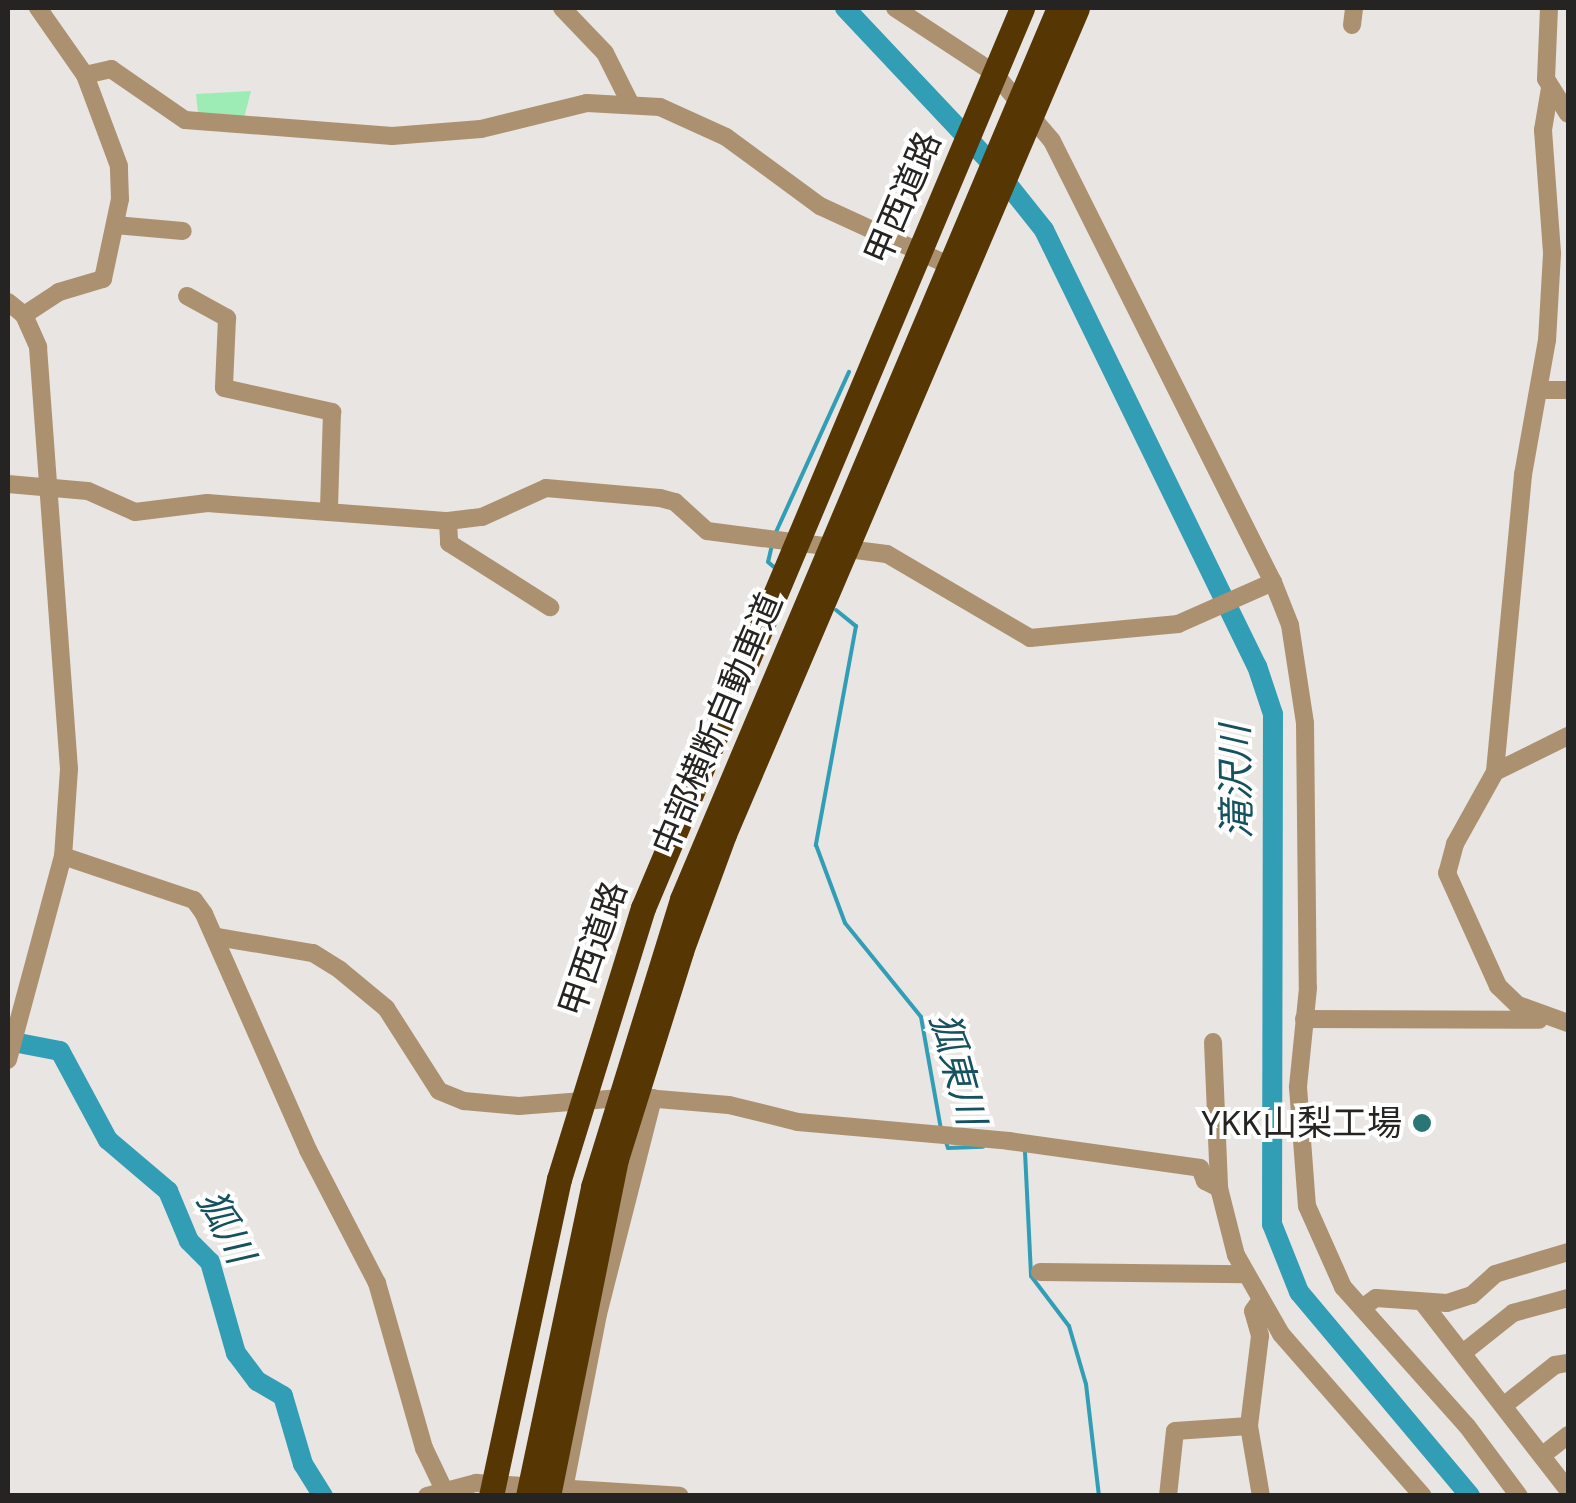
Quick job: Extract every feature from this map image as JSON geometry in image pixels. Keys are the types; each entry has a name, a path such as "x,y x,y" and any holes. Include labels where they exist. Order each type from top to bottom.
{"highway":[{"name":"甲西道路","path":"492,1491 580,1101 642,908 788,544 1022,8"},
{"name":"中部横断自動車道","path":"548,1492 588,1203 682,899 1059,8"},
{"path":"548,1492 599,1228 644,1098 724,834 1077,8"}],"street":[{"path":"24,316 58,292 97,286 115,224 119,166 86,75 38,8"},
{"path":"562,8 605,53 630,103"},
{"path":"895,8 989,85 1032,114 1076,184 1267,585 1298,660 1305,723 1304,1019 1298,1087 1301,1183 1329,1262 1362,1308 1468,1426 1519,1496"},
{"path":"1548,1020 1498,986 1447,873 1455,844 1494,772 1523,475 1542,390 1559,224 1543,175 1550,88 1543,55 1550,8"},
{"path":"86,75 103,68 118,72 185,120 392,136 448,134 566,106 630,103 703,124 820,206 964,273"},
{"path":"1550,88 1568,114"},
{"path":"115,224 184,231"},
{"path":"187,296 227,318 224,388 332,412 329,509"},
{"path":"8,302 24,316 38,347 69,769 62,856 8,1058"},
{"path":"1542,390 1568,390"},
{"path":"8,484 47,483 135,512 207,503 329,509 448,521 482,516 556,488 675,502 707,531 887,554 1030,638 1178,624 1267,585"},
{"path":"448,521 449,543 550,607"},
{"path":"1494,772 1568,736"},
{"path":"62,856 194,900 217,937 308,1150 377,1283 439,1494 492,1491 680,1496"},
{"path":"217,937 313,953 340,970 376,998 428,1078 450,1097 519,1106 644,1098 729,1105 798,1122 947,1136 1200,1168 1204,1180 1221,1197"},
{"path":"1304,1019 1568,1023"},
{"path":"1214,1042 1221,1197 1246,1274 1260,1301 1423,1496"},
{"path":"1362,1308 1376,1298 1423,1303 1472,1296 1495,1274 1568,1252"},
{"path":"1040,1272 1246,1274"},
{"path":"1464,1352 1512,1313 1568,1298"},
{"path":"1260,1301 1254,1311 1260,1336 1249,1426 1261,1496"},
{"path":"1423,1303 1506,1404 1568,1490"},
{"path":"1506,1404 1555,1365 1568,1363"},
{"path":"1168,1496 1175,1430 1249,1426"},
{"path":"1544,1454 1568,1435"}],"green space":[{"path":"251,91 244,118 198,113 196,94"}],"water":[{"path":"1445,1452 1480,1495 1464,1495 1435,1463"}],"waterway":[{"name":"滝沢川","path":"845,8 989,161 1044,230 1257,666 1273,714 1272,1224 1299,1292 1470,1496"},
{"name":"狐東川","path":"776,532 849,372"},
{"name":"狐東川","path":"772,545 768,562 774,567"},
{"name":"狐東川","path":"836,610 856,626 816,845 845,923 921,1017 941,1129"},
{"name":"狐川","path":"8,1041 60,1051 108,1140 168,1191 189,1241 210,1262 236,1353 257,1381 283,1396 303,1464 323,1496"},
{"name":"狐東川","path":"946,1142 948,1148 983,1147"},
{"name":"狐東川","path":"1025,1152 1031,1276 1069,1326 1086,1384 1099,1496"}],"place":[{"name":"YKK山梨工場","path":"1422,1123"}]}
